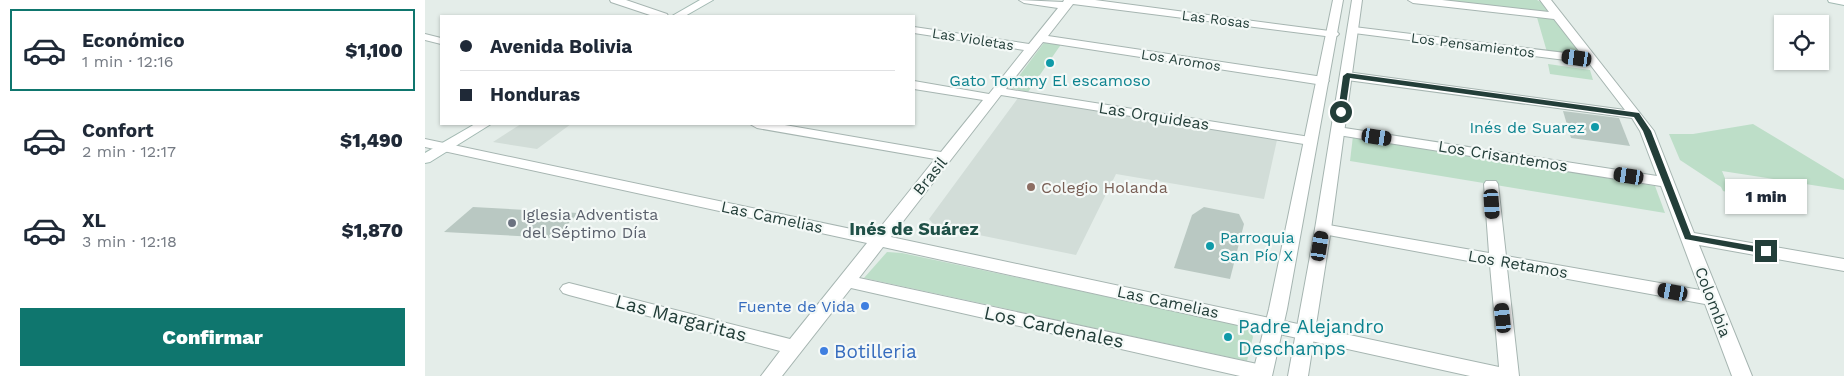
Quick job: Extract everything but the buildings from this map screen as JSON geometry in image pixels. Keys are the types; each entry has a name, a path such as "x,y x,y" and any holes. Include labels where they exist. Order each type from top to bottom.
{"street":[{"path":"615,0 660,15"},
{"path":"679,15 708,0"},
{"name":"Las Rosas","path":"1024,0 1068,3 1333,34"},
{"path":"1262,374 1275,325 1310,141 1333,34 1338,0"},
{"path":"1298,376 1323,229 1357,0"},
{"path":"1413,0 1559,16"},
{"name":"Colombia","path":"1545,0 1637,115 1647,131 1742,376"},
{"path":"1833,0 1844,2"},
{"name":"Brasil","path":"771,376 1068,3"},
{"name":"Las Violetas","path":"915,30 1035,43"},
{"name":"Los Pensamientos","path":"1354,30 1593,60"},
{"path":"425,37 440,41"},
{"name":"Los Aromos","path":"1035,43 1323,81"},
{"path":"1347,76 1637,115"},
{"name":"Las Orquideas","path":"915,86 995,94 1310,141"},
{"path":"425,159 483,125"},
{"path":"763,125 946,157"},
{"name":"Los Crisantemos","path":"1338,131 1667,182"},
{"name":"Las Camelias","path":"425,143 1507,376"},
{"path":"1491,184 1507,376"},
{"name":"Los Retamos","path":"1323,229 1712,299"},
{"path":"1688,237 1844,265"},
{"name":"Los Cardenales","path":"845,281 1262,374"},
{"name":"Las Margaritas","path":"569,289 794,347"}],"shaded area":[{"name":"Colegio Holanda","path":"1018,98 1277,140 1264,199 1116,174 1076,255 935,226 929,219"},
{"path":"519,125 570,125 537,149 493,142"}],"green space":[{"path":"1427,0 1537,0 1545,4 1584,57 1547,52 1536,14"},
{"path":"1046,40 1062,43 1028,92 1010,88"},
{"path":"1548,64 1590,70 1593,80 1550,74"},
{"path":"1753,124 1844,179 1844,190 1722,171 1731,193 1723,191 1721,187 1680,160 1669,134 1693,134"},
{"path":"1353,136 1655,186 1665,213 1350,161"},
{"path":"887,252 902,253 1249,327 1253,337 1247,361 864,278"}],"place":[{"name":"Gato Tommy El escamoso","path":"1050,63"},
{"name":"Inés de Suarez","path":"1595,127"},
{"name":"Colegio Holanda","path":"1031,187"},
{"name":"Iglesia Adventista del Séptimo Día","path":"512,223"},
{"name":"Parroquia San Pío X","path":"1210,246"},
{"name":"Fuente de Vida","path":"865,306"},
{"name":"Padre Alejandro Deschamps","path":"1228,337"},
{"name":"Botilleria","path":"824,351"}],"district":[{"name":"Inés de Suárez","path":"914,228"}],"route":[{"path":"1341,112 1347,76 1637,115 1647,131 1688,237 1766,251"}]}
